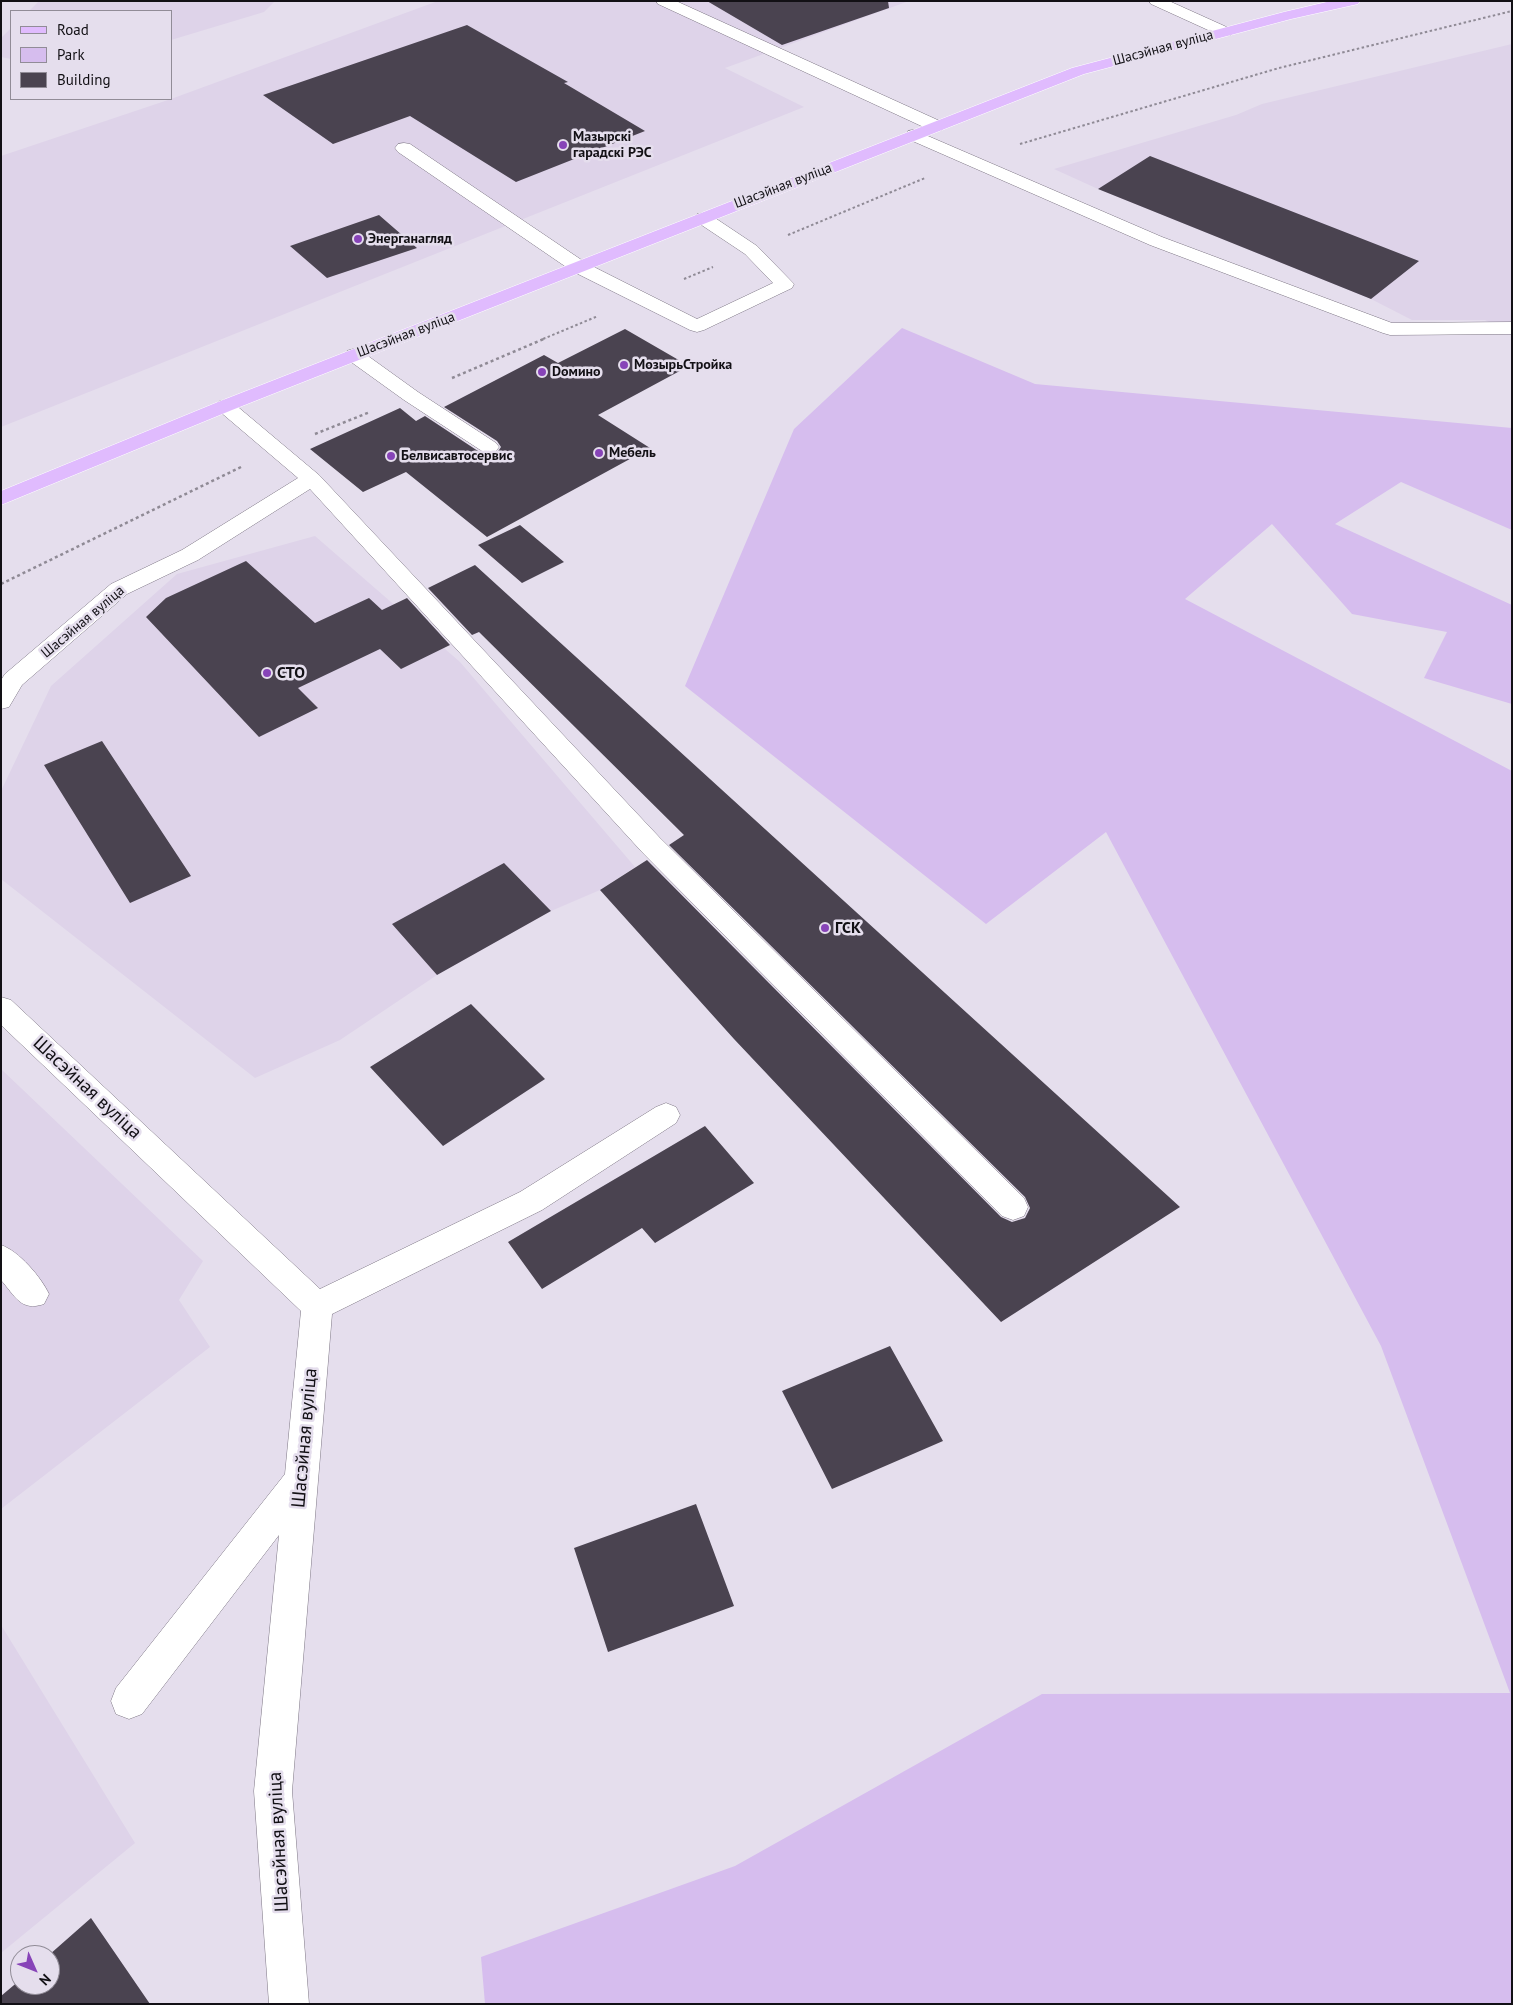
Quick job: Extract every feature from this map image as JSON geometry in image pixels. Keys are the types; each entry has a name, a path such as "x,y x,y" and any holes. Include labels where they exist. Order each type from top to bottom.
{"main road":[{"name":"Шасэйная вуліца","path":"1,499 225,406 1078,71 1225,32 1353,1"}],"lane":[{"path":"662,1 936,126"},
{"path":"1156,1 1225,32"},
{"path":"914,135 1156,241 1390,329 1512,328"},
{"path":"404,148 579,267 697,326 785,284 751,250 703,218"},
{"path":"354,355 411,396 489,447"},
{"path":"225,406 312,480 651,845 1013,1207"},
{"name":"Шасэйная вуліца","path":"1,701 13,680 119,589 190,555 312,480"},
{"name":"Шасэйная вуліца","path":"1,1008 317,1306 273,1791 289,2004"},
{"path":"317,1306 531,1201 666,1115"},
{"path":"1,1258 33,1294"},
{"path":"129,1701 302,1480"}],"shaded area":[{"path":"39,1 275,1 264,12 172,40 172,10 30,10"},
{"name":"Мазырскі гарадскі РЭС","path":"438,1 909,1 725,68 804,107 1,427 1,156 172,99"},
{"path":"10,29 10,59 1,57 1,38"},
{"path":"1512,44 1512,334 1485,320 1412,320 1371,299 1098,189 1054,169 1236,115 1262,104"},
{"path":"315,536 460,662 635,867 600,890 551,911 437,975 340,1040 255,1078 1,879 1,791 51,686 177,574"},
{"path":"1,1069 203,1261 179,1300 210,1347 1,1509"},
{"path":"1,1625 135,1843 1,1953"}],"green space":[{"path":"902,328 1035,384 1512,428 1512,530 1401,482 1335,524 1512,605 1512,704 1424,678 1447,632 1352,614 1272,524 1185,599 1512,771 1512,2004 485,2004 481,1957 735,1866 1042,1694 1510,1693 1381,1346 1106,832 986,924 685,686 794,429"}],"building":[{"path":"707,1 888,1 889,8 782,45"},
{"path":"467,25 568,82 564,83 645,131 516,182 410,116 333,144 263,95"},
{"path":"1150,156 1419,261 1371,299 1098,189"},
{"name":"Энерганагляд","path":"379,215 417,248 327,278 290,246"},
{"path":"625,329 689,366 598,415 650,448 487,537 406,472 363,492 310,449 400,408 416,421 425,416 481,453 488,455 497,453 501,447 497,441 444,407 544,355 558,363"},
{"path":"520,525 564,562 522,583 478,545"},
{"path":"246,561 315,623 369,598 382,610 407,598 450,645 401,669 380,649 298,688 318,708 259,737 146,617 166,598"},
{"path":"475,565 1180,1207 1001,1322 734,1039 600,890 647,860 1001,1217 1012,1222 1025,1218 1030,1208 1025,1197 669,845 684,835 479,632 472,635 428,588"},
{"path":"102,741 191,876 130,903 44,765"},
{"path":"504,863 551,911 437,975 392,924"},
{"path":"471,1004 545,1079 443,1146 370,1067"},
{"path":"705,1126 754,1183 655,1243 642,1228 542,1289 508,1242"},
{"path":"890,1346 943,1441 832,1489 782,1391"},
{"path":"696,1504 734,1606 608,1652 574,1548"},
{"path":"91,1918 150,2004 1,2004 1,1996 10,1988 10,1995 60,1995 60,1945"}],"place":[{"name":"Мазырскі гарадскі РЭС","path":"563,145"},
{"name":"Энерганагляд","path":"358,239"},
{"name":"МозырьСтройка","path":"624,365"},
{"name":"Dомино","path":"542,372"},
{"name":"Мебель","path":"599,453"},
{"name":"Белвисавтосервис","path":"391,456"},
{"name":"СТО","path":"267,673"},
{"name":"ГСК","path":"825,928"}]}
